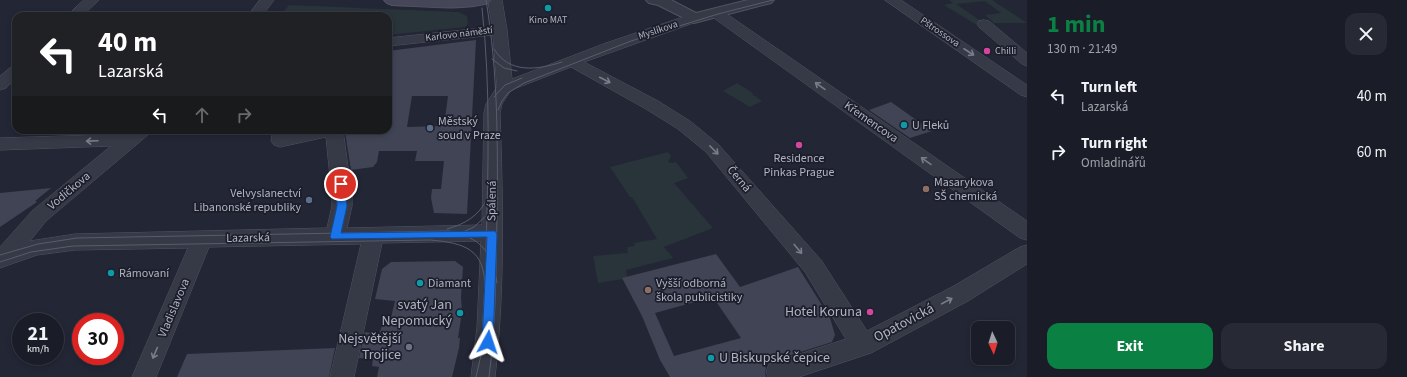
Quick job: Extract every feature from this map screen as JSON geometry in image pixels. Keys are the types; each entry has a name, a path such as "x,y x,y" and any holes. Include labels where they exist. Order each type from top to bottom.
{"main road":[{"path":"392,0 452,2 484,0"}],"street":[{"path":"78,12 92,0"},
{"path":"258,12 267,0"},
{"name":"Karlovo náměstí","path":"392,42 500,30 495,0"},
{"name":"Myslíkova","path":"505,87 622,42 694,18 766,0"},
{"name":"Pštrossova","path":"892,0 1024,88"},
{"path":"661,1 694,18"},
{"name":"Křemencova","path":"716,13 1027,232"},
{"path":"984,24 1026,60"},
{"path":"500,30 505,87"},
{"name":"Myslíkova","path":"503,60 509,66 522,70 533,71 552,69"},
{"path":"988,64 1026,60"},
{"name":"Černá","path":"571,61 652,105 684,125 712,148 813,266 863,345"},
{"path":"0,66 12,66"},
{"path":"0,85 12,74"},
{"name":"Spálená","path":"483,377 489,328 492,234 492,113 494,104 505,87"},
{"path":"280,134 280,141 314,134"},
{"path":"334,134 342,197 342,206 335,237"},
{"path":"0,144 137,135"},
{"name":"Vodičkova","path":"3,257 39,216 137,135"},
{"name":"Lazarská","path":"3,257 37,247 75,242 492,234"},
{"path":"342,377 374,236"},
{"name":"Vladislavova","path":"144,377 202,239"},
{"name":"Opatovická","path":"781,377 778,372 863,345 960,294 1027,253"}],"shaded area":[{"path":"949,0 992,0 1027,23 994,23 985,15 1001,13 985,1 956,4 984,23 975,24 944,5 953,3"},
{"path":"289,5 458,12 467,16 468,24 465,27 392,35 392,12 283,12"},
{"path":"737,83 753,93 752,94 762,101 750,107 723,91"},
{"path":"668,152 671,156 668,162 676,162 688,178 674,183 713,228 664,247 673,258 626,270 627,277 623,279 598,283 593,256 628,253 627,247 635,246 634,243 657,239 632,197 630,197 610,167"}],"building":[{"name":"Městský soud v Praze","path":"476,40 467,214 434,213 431,198 432,189 441,189 444,161 415,161 417,151 379,151 377,162 373,167 351,170 345,134 392,134 392,50","holes":["412,96 448,96 444,126 407,127"]},
{"name":"U Fleků","path":"891,102 932,131 910,138 869,110"},
{"path":"51,188 35,201 37,202 0,227 0,193"},
{"path":"716,254 740,287 798,267 830,318 835,335 832,342 791,355 761,360 766,368 766,377 670,377 660,360 642,316 622,278","holes":["713,297 741,338 674,356 655,313"]},
{"path":"455,261 463,267 461,297 462,312 458,338 460,338 459,348 452,377 377,377 379,367 372,366 373,359 359,358 365,332 379,334 382,326 389,326 395,301 375,299 382,269 391,262"},
{"path":"335,348 329,377 177,377 187,354"}],"tram line":[{"path":"486,0 493,60"},
{"path":"498,110 508,93 524,83 631,41 718,14 773,0"},
{"path":"482,8 488,99 487,215"},
{"path":"494,49 507,63 524,68 543,67 562,62"},
{"path":"493,60 504,68 517,71"},
{"path":"493,60 496,95"},
{"path":"496,95 505,85 522,78"},
{"path":"496,95 497,162 496,275"},
{"path":"447,229 460,225 476,215 487,199"},
{"path":"459,234 474,227 487,215"},
{"path":"486,252 487,215"},
{"path":"0,255 38,244 77,238 449,231 459,234"},
{"path":"459,234 477,242 486,252"},
{"path":"0,262 31,252 73,246 430,240 453,243 471,250 477,256 481,264 485,286"},
{"path":"486,252 492,262 496,275"},
{"path":"489,377 493,337 496,275"},
{"path":"496,275 497,283"},
{"path":"476,377 481,355 485,286"}],"place":[{"name":"Kino MAT","path":"548,8"},
{"name":"Chilli","path":"987,51"},
{"name":"U Fleků","path":"904,125"},
{"name":"Městský soud v Praze","path":"430,128"},
{"name":"Residence Pinkas Prague","path":"799,145"},
{"name":"Masarykova SŠ chemická","path":"926,189"},
{"name":"Velvyslanectví Libanonské republiky","path":"309,200"},
{"name":"Rámovaní","path":"111,273"},
{"name":"Diamant","path":"420,283"},
{"name":"Vyšší odborná škola publicistiky","path":"648,290"},
{"name":"Hotel Koruna","path":"870,312"},
{"name":"svatý Jan Nepomucký","path":"460,313"},
{"name":"Nejsvětější Trojice","path":"409,347"},
{"name":"U Biskupské čepice","path":"711,358"}],"route":[{"path":"341,184 342,206 335,237 492,234 488,342"}]}
